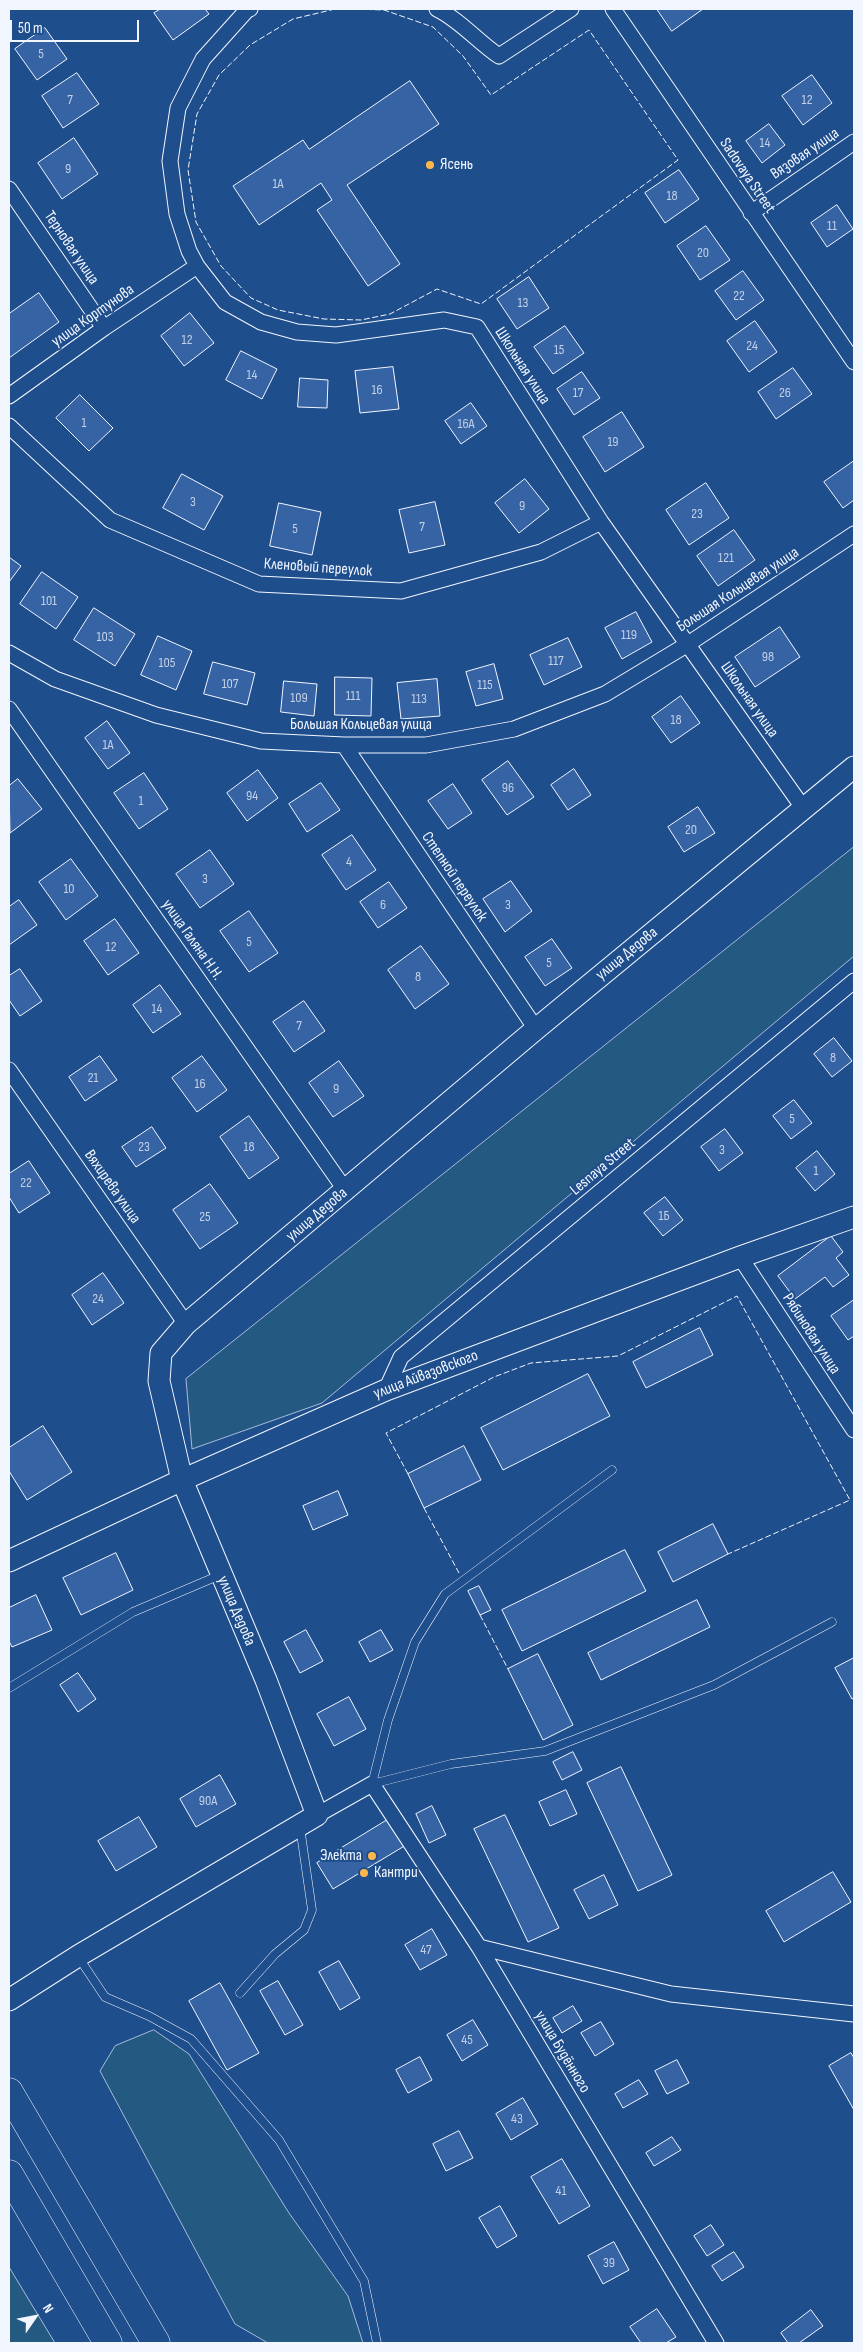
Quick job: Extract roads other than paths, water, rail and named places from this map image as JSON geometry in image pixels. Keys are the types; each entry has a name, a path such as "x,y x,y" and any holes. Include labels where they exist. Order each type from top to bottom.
{"highway":[{"path":"9,2092 156,2343"},
{"path":"9,2174 108,2343"}],"street":[{"name":"Школьная улица","path":"247,9 203,59 178,108 170,161 177,214 189,251 197,266 225,302 261,322 297,332 336,336 444,320 477,327 601,522 804,809"},
{"path":"437,9 447,14 482,45 499,56 571,9"},
{"name":"Sadovaya Street","path":"613,9 854,362"},
{"name":"Вязовая улица","path":"750,212 854,142"},
{"name":"Терновая улица","path":"9,189 104,328"},
{"name":"улица Кортунова","path":"9,396 104,328 197,266"},
{"name":"Кленовый переулок","path":"9,426 110,520 259,584 401,591 541,552 601,522"},
{"name":"Большая Кольцевая улица","path":"9,653 55,679 156,715 261,742 426,745 514,729 605,694 688,644 854,534"},
{"name":"улица Галяна Н.Н.","path":"9,708 346,1191"},
{"name":"Степной переулок","path":"344,745 536,1029"},
{"name":"улица Дедова","path":"308,1820 266,1680 220,1575 182,1480 159,1381 161,1353 186,1324 536,1029 854,767"},
{"name":"Lesnaya Street","path":"386,1390 401,1357 854,981"},
{"name":"Вяхирева улица","path":"9,1070 186,1324"},
{"name":"улица Айвазовского","path":"9,1561 182,1480 386,1390 740,1257 854,1217"},
{"name":"Рябиновая улица","path":"740,1257 854,1430"},
{"path":"9,2000 78,1956 372,1784"},
{"name":"улица Будённого","path":"372,1784 479,1947 716,2343"},
{"path":"479,1947 671,1994 854,2014"}],"lane":[{"path":"612,1470 445,1594 414,1642 388,1720 372,1784 452,1764 545,1751 714,1685 832,1622"},
{"path":"9,1688 133,1612 220,1575"},
{"path":"240,1993 275,1954 304,1930 312,1910 308,1820"},
{"path":"78,1956 105,1996 149,2016 190,2039 279,2140 364,2282 377,2343"}],"place":[{"name":"Ясень","path":"430,165"},
{"name":"Электа","path":"372,1856"},
{"name":"Кантри","path":"364,1873"}]}
